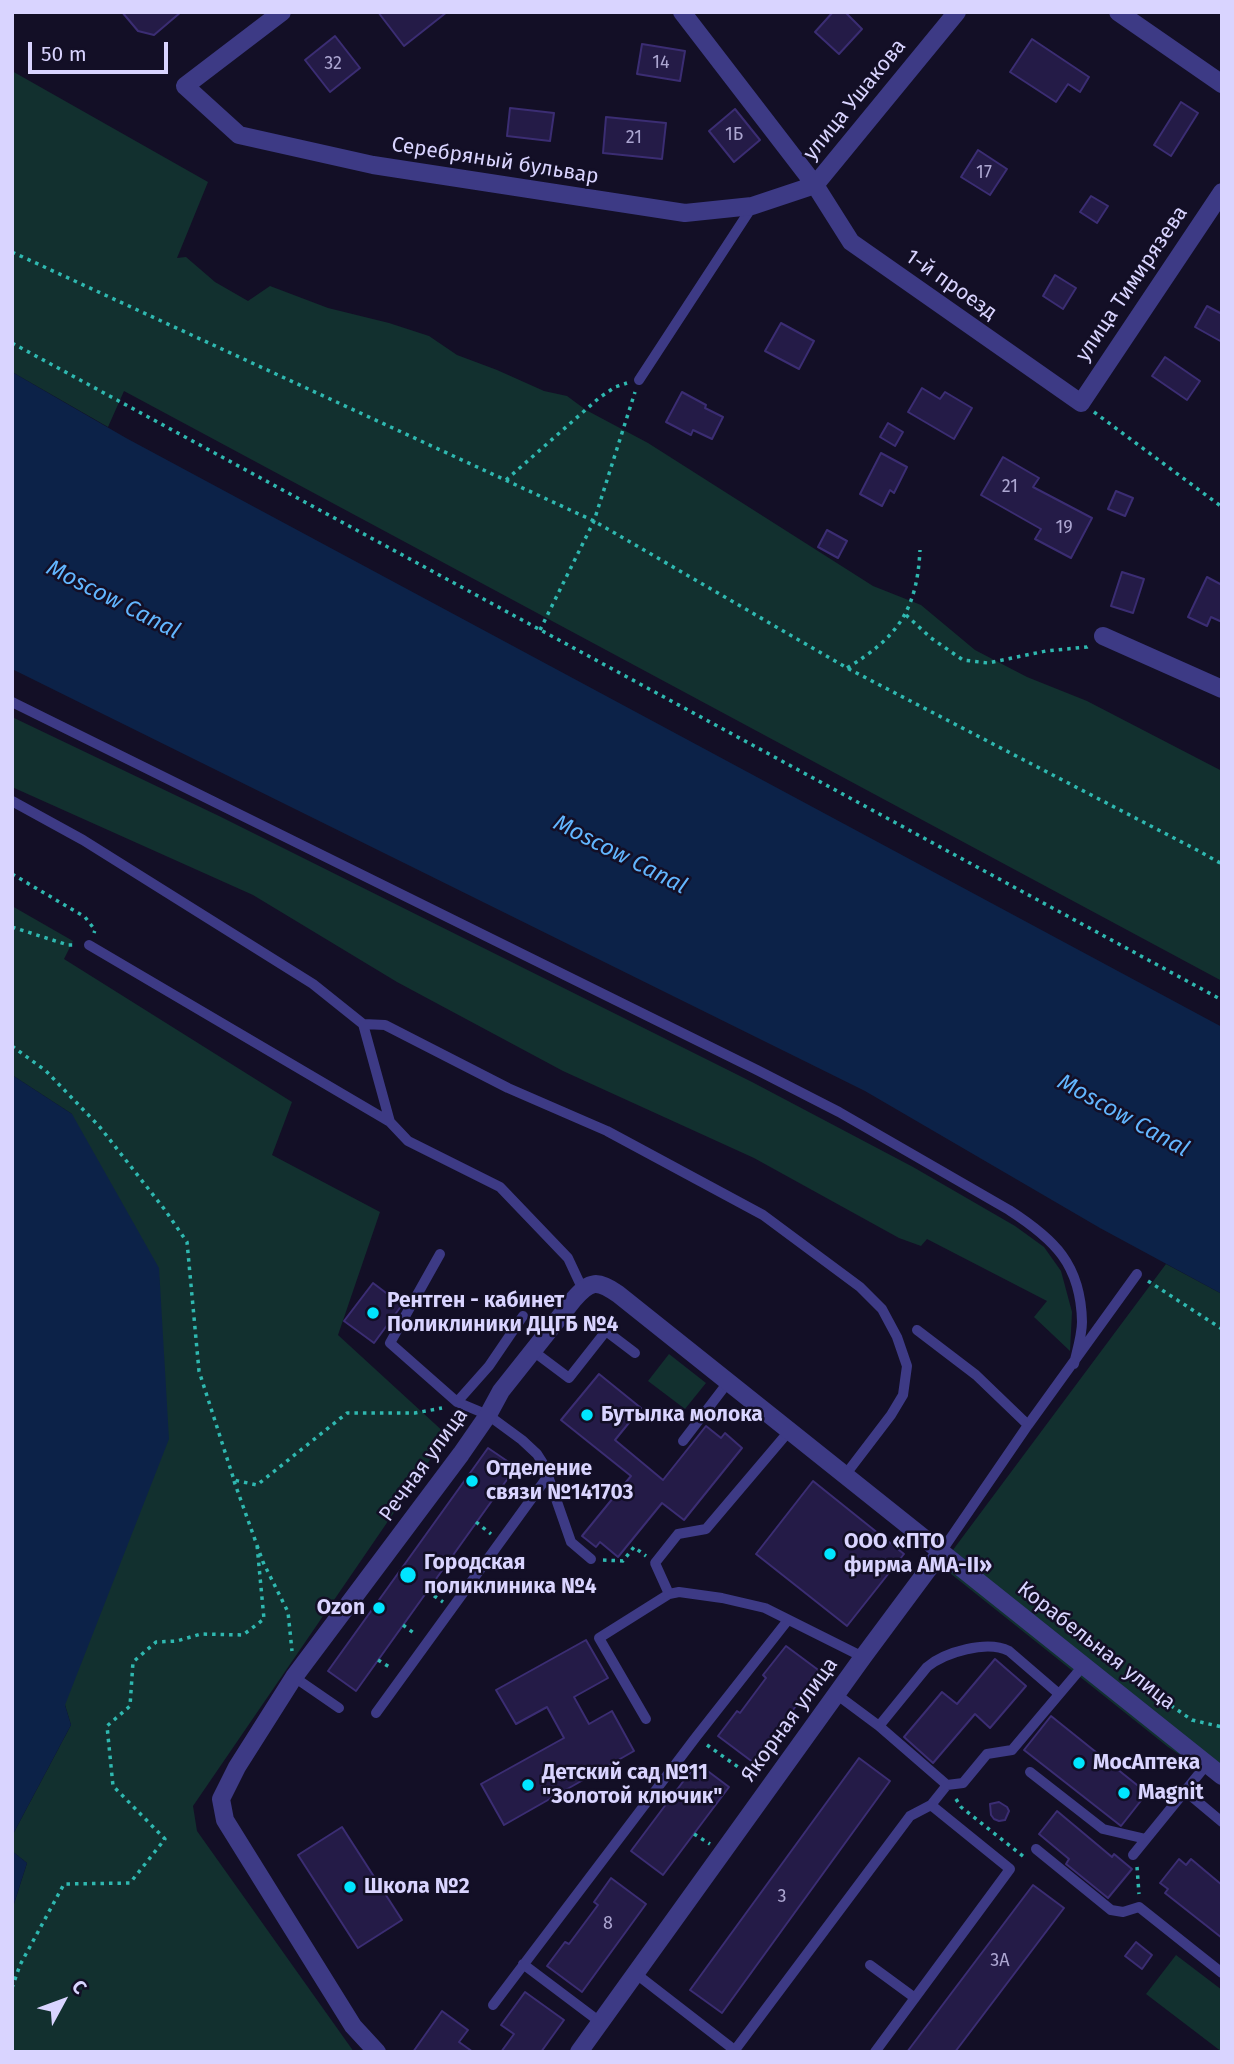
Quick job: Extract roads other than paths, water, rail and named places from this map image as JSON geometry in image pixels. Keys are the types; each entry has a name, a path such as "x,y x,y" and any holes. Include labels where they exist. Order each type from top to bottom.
{"street":[{"name":"Серебряный бульвар","path":"282,12 185,86 239,135 373,165 685,213 752,206 815,185"},
{"name":"1-й проезд","path":"682,12 815,185 851,242 1081,403"},
{"name":"улица Ушакова","path":"815,185 957,12"},
{"path":"1118,12 1222,84"},
{"name":"улица Тимирязева","path":"1081,403 1222,192"},
{"path":"1103,636 1222,689"},
{"path":"583,1290 592,1284 611,1289 941,1552"},
{"name":"Речная улица","path":"377,2052 353,2026 225,1820 221,1799 237,1767 294,1677 488,1415 500,1391 583,1290"},
{"name":"Якорная улица","path":"579,2052 941,1552"},
{"name":"Корабельная улица","path":"941,1552 1222,1776"}],"lane":[{"path":"639,380 752,206"},
{"path":"12,702 757,1069 839,1112 1009,1210 1056,1245 1071,1267 1079,1294 1082,1324 1074,1364"},
{"path":"12,801 83,840 313,984 363,1024 390,1122"},
{"path":"89,945 390,1122 408,1141 500,1188 568,1258 583,1290"},
{"path":"363,1024 385,1025 508,1088 619,1138 763,1215 860,1287 882,1310 897,1337 907,1366 903,1395 846,1474"},
{"path":"440,1254 390,1343 457,1402 488,1415 537,1454 548,1476 571,1542 591,1559"},
{"path":"941,1552 1137,1274"},
{"path":"457,1402 489,1366 523,1316"},
{"path":"917,1330 976,1375 1028,1425"},
{"path":"533,1351 569,1378 606,1331 635,1353"},
{"path":"683,1441 729,1381"},
{"path":"669,1594 655,1563 678,1534 706,1529 790,1430"},
{"path":"376,1713 548,1476"},
{"path":"646,1719 599,1638 669,1594 678,1592 722,1598 765,1608 863,1657"},
{"path":"493,2005 788,1620"},
{"path":"879,1726 935,1660 989,1646 1000,1646 1009,1651 1059,1694"},
{"path":"635,1973 736,2051 910,1816 931,1804 947,1786 963,1783 988,1754 1012,1750 1083,1665"},
{"path":"294,1677 339,1708"},
{"path":"836,1695 879,1726 947,1786"},
{"path":"1133,1855 1207,1763"},
{"path":"1030,1772 1103,1829 1146,1839"},
{"path":"1185,1791 1222,1822"},
{"path":"875,2052 1010,1869 931,1804"},
{"path":"1036,1849 1111,1910 1123,1912 1139,1907 1222,1973"},
{"path":"523,1964 600,2022"},
{"path":"870,1965 915,1998"}],"water":[{"name":"Moscow Canal","path":"12,372 126,438 1222,1027 1222,1294 1100,1228 865,1091 12,669"},
{"path":"12,1075 72,1114 159,1268 169,1439 65,1705 71,1725 12,1836"},
{"path":"12,1851 27,1863 12,1910"}],"place":[{"name":"Рентген - кабинет Поликлиники ДЦГБ №4","path":"373,1313"},
{"name":"Бутылка молока","path":"587,1415"},
{"name":"Отделение связи №141703","path":"472,1481"},
{"name":"ООО «ПТО фирма АМА-II»","path":"830,1554"},
{"name":"Городская поликлиника №4","path":"408,1575"},
{"name":"Ozon","path":"379,1608"},
{"name":"МосАптека","path":"1079,1763"},
{"name":"Детский сад №11 \"Золотой ключик\"","path":"528,1785"},
{"name":"Magnit","path":"1124,1793"},
{"name":"Школа №2","path":"350,1887"}]}
